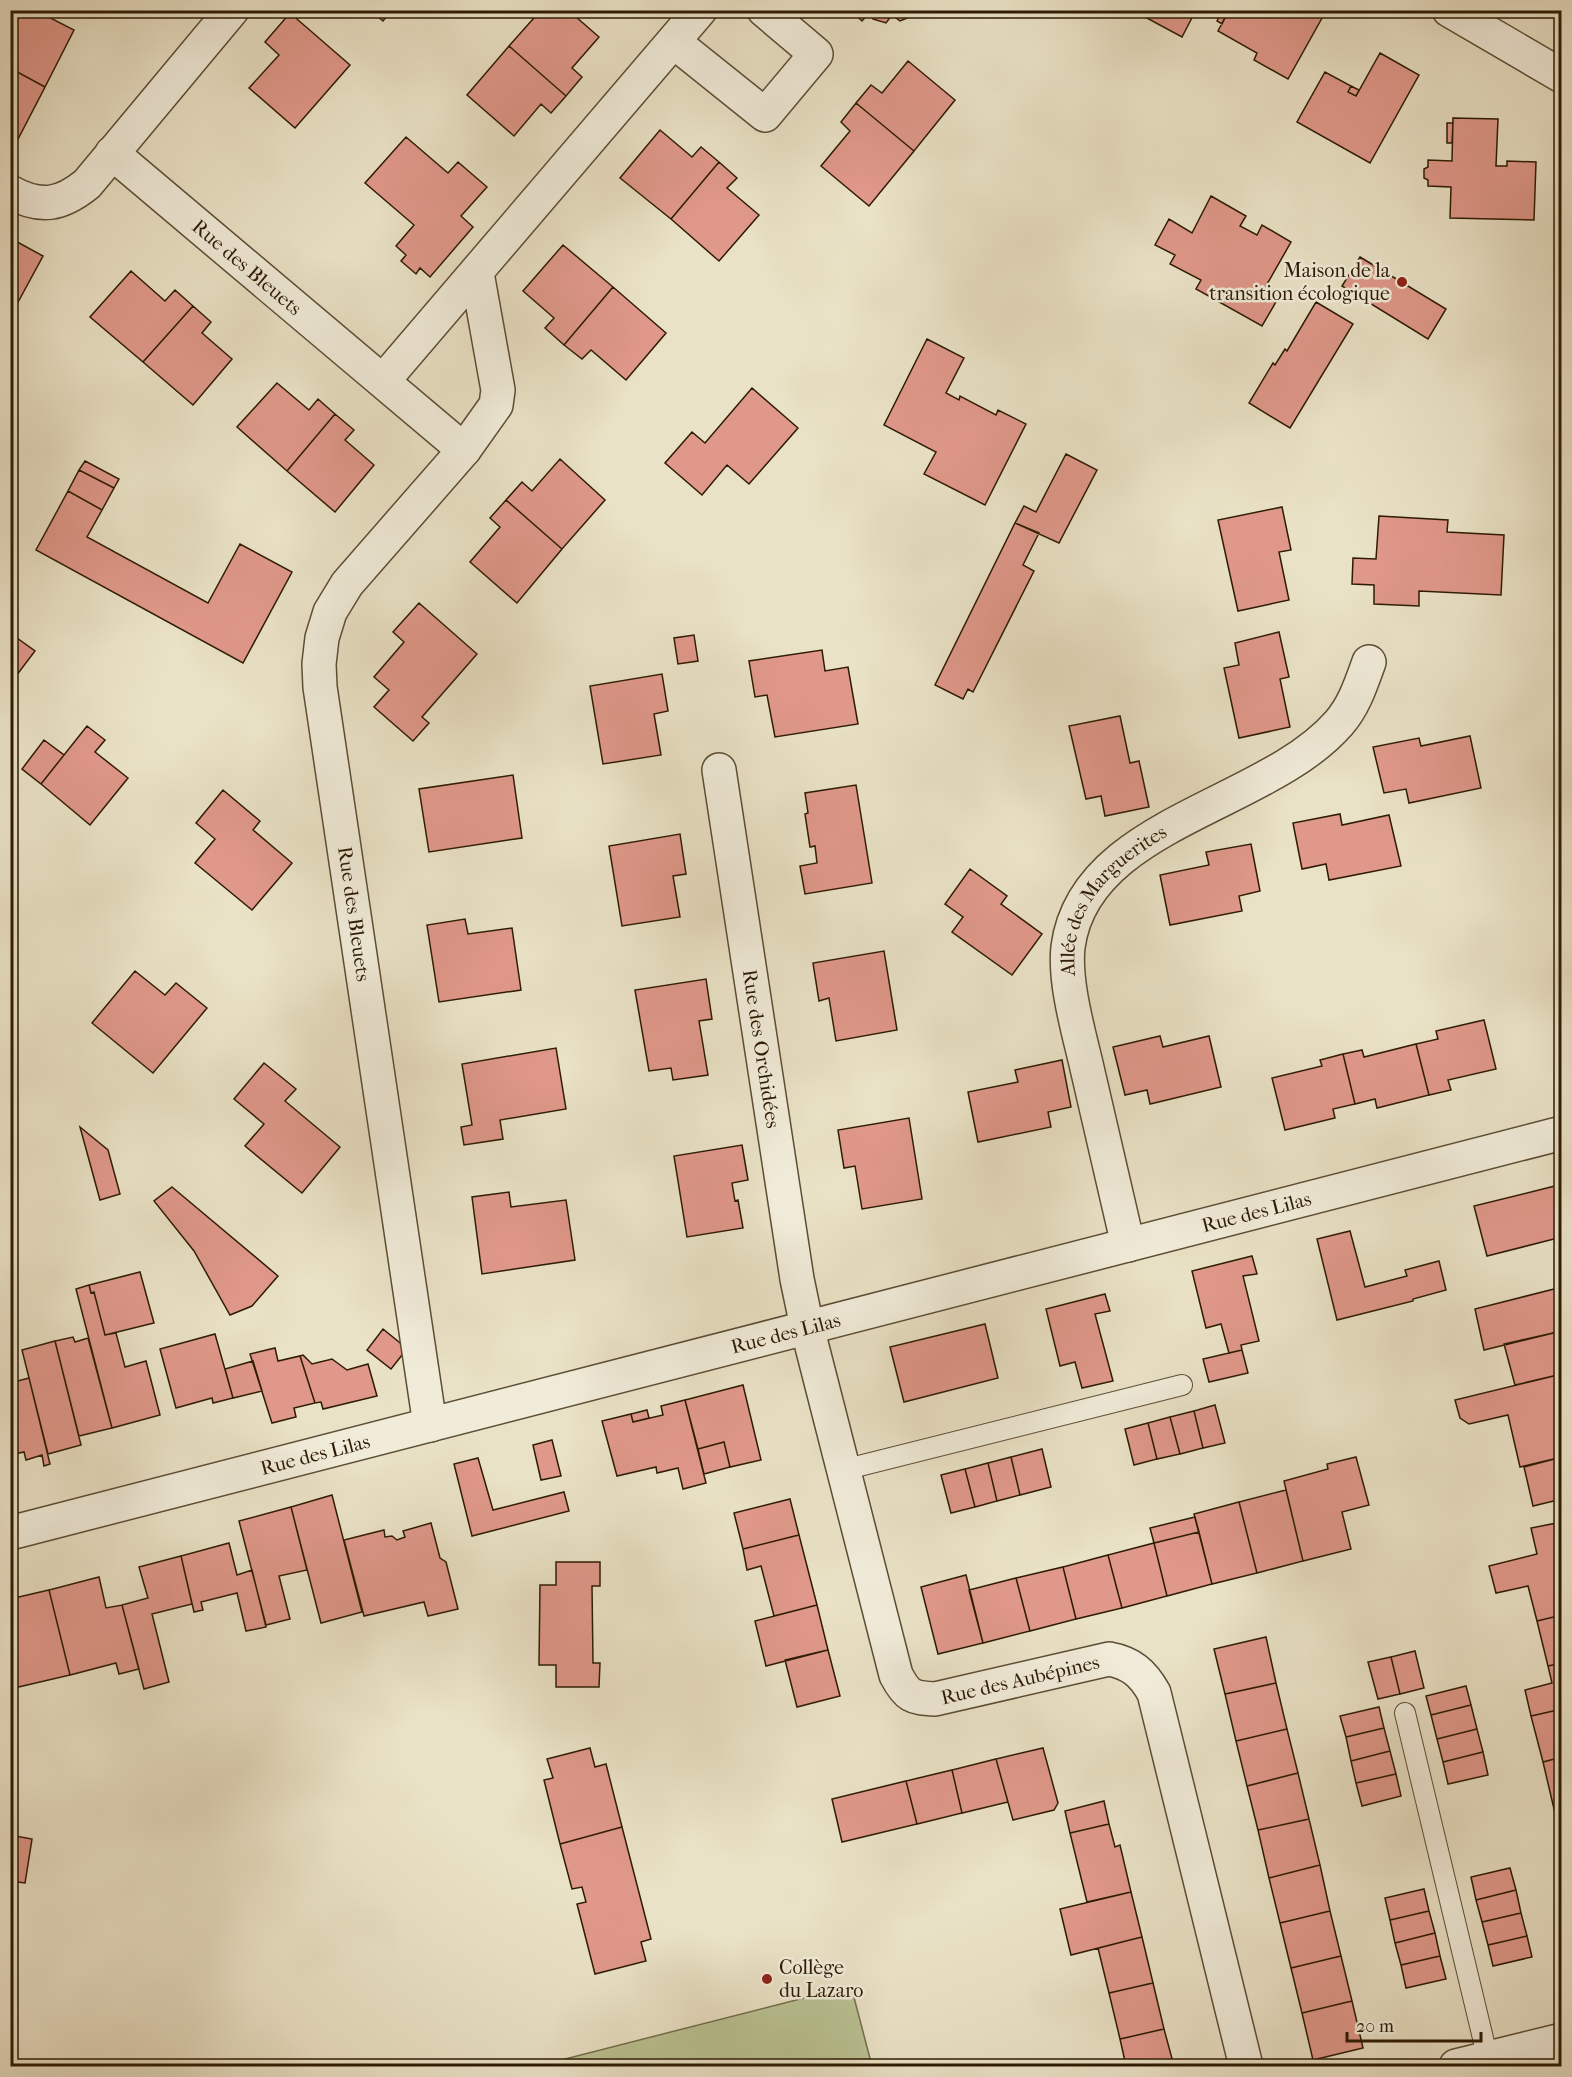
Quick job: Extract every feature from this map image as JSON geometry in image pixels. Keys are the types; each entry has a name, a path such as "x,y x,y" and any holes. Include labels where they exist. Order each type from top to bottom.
{"street":[{"path":"10,192 41,203 72,196 87,184 232,10"},
{"path":"383,381 700,10"},
{"path":"674,42 765,115 816,54 764,10"},
{"path":"1449,10 1562,76"},
{"name":"Rue des Bleuets","path":"112,153 465,450"},
{"name":"Rue des Bleuets","path":"430,1425 320,687 319,664 322,638 330,612 347,584 465,450 496,405 498,390 477,273"},
{"name":"Allée des Marguerites","path":"1128,1245 1075,1017 1068,974 1068,948 1080,907 1095,883 1113,864 1141,844 1270,777 1321,741 1340,722 1355,699 1369,662"},
{"name":"Rue des Orchidées","path":"719,770 807,1327"},
{"name":"Rue des Lilas","path":"10,1533 1562,1133"},
{"name":"Rue des Aubépines","path":"807,1327 896,1675 904,1691 917,1698 935,1699 1109,1659 1122,1661 1146,1678 1154,1692 1246,2067"},
{"path":"1456,2067 1562,2040"}],"lane":[{"path":"843,1470 1182,1385"},
{"path":"1405,1713 1488,2059"}],"green space":[{"path":"851,1986 872,2066 567,2066 565,2059"}],"building":[{"path":"15,10 35,10 74,30 45,87 10,68 10,19"},
{"path":"370,10 392,10 383,21"},
{"path":"541,10 568,10 599,37 572,68 582,77 566,96 509,46"},
{"path":"850,10 927,10 900,21 892,15 886,23 873,19 874,16 869,13 862,21"},
{"path":"1132,10 1196,10 1182,37"},
{"path":"1223,10 1229,10 1222,24 1217,21"},
{"path":"1229,10 1308,10 1322,18 1288,79 1254,60 1257,53 1218,31"},
{"path":"290,13 350,65 295,128 249,88 279,55 265,42"},
{"path":"509,46 566,96 551,113 541,104 514,136 467,95"},
{"path":"1380,53 1419,75 1370,163 1297,122 1325,72 1351,86 1348,92 1356,96"},
{"path":"908,61 955,100 914,151 856,103 871,85 882,93"},
{"path":"10,68 45,87 16,143 10,140"},
{"path":"1351,86 1359,90 1356,96 1348,92"},
{"path":"856,103 914,151 869,206 821,166 850,131 841,122"},
{"path":"1453,118 1498,119 1496,166 1507,166 1507,161 1536,162 1534,220 1450,218 1451,187 1428,186 1428,180 1424,178 1424,169 1428,167 1428,160 1452,161"},
{"path":"1447,123 1453,123 1452,143 1447,143"},
{"path":"660,130 692,157 701,147 719,162 671,219 620,178"},
{"path":"406,137 448,173 458,162 487,187 461,216 473,227 430,277 420,268 416,274 401,261 406,255 396,246 414,225 365,183"},
{"path":"719,162 737,178 727,188 759,215 719,261 671,219"},
{"path":"1211,196 1246,216 1240,226 1257,235 1262,225 1291,242 1266,286 1280,295 1262,326 1196,289 1201,280 1170,264 1175,255 1155,245 1169,219 1192,233"},
{"path":"10,238 43,256 10,317"},
{"path":"563,245 613,287 564,345 545,328 554,318 523,291"},
{"path":"1360,257 1446,309 1428,339 1342,286"},
{"path":"131,271 165,301 175,290 193,306 143,362 90,317"},
{"path":"613,287 666,333 626,380 591,350 582,359 564,345"},
{"path":"1316,302 1353,324 1290,428 1249,403 1273,363 1275,365 1285,349 1287,351"},
{"path":"193,306 211,322 202,333 232,359 193,405 143,362"},
{"path":"927,339 964,358 946,393 959,400 960,396 996,415 998,410 1026,424 985,505 924,474 936,452 884,425"},
{"path":"277,383 309,410 318,399 335,414 287,471 237,427"},
{"path":"752,388 798,428 749,484 727,465 702,495 665,463 692,432 705,443"},
{"path":"335,414 354,430 345,440 374,465 335,512 287,471"},
{"path":"1066,454 1097,470 1059,543 1015,523 1024,506 1036,512"},
{"path":"560,459 605,500 562,549 506,500 522,482 532,491"},
{"path":"85,461 119,479 114,488 79,470"},
{"path":"79,470 114,488 102,510 68,491"},
{"path":"68,491 102,510 87,537 208,603 240,544 292,572 243,663 36,550"},
{"path":"506,500 562,549 517,603 470,562 500,527 490,518"},
{"path":"1282,507 1291,550 1279,552 1289,600 1238,611 1218,520"},
{"path":"1379,516 1448,520 1447,532 1504,535 1501,595 1419,591 1419,606 1374,604 1374,585 1352,584 1353,558 1376,559"},
{"path":"1015,523 1039,533 1023,565 1034,571 973,692 968,689 963,699 935,685"},
{"path":"419,603 477,654 422,717 429,723 413,741 374,707 389,690 374,677 404,642 393,632"},
{"path":"1279,632 1289,677 1280,679 1290,727 1239,738 1224,668 1239,665 1235,643"},
{"path":"10,633 35,651 10,684"},
{"path":"694,635 698,661 678,664 674,638"},
{"path":"822,650 825,671 848,667 858,724 775,737 767,695 755,697 749,661"},
{"path":"662,674 668,711 654,714 661,755 603,764 590,686"},
{"path":"1120,716 1130,763 1139,761 1149,807 1105,816 1101,796 1086,799 1069,726"},
{"path":"87,726 105,740 95,752 128,778 90,825 41,784"},
{"path":"1470,736 1481,788 1409,803 1406,789 1384,793 1373,747 1419,738 1421,746"},
{"path":"44,740 64,755 41,784 22,769"},
{"path":"513,775 522,838 429,852 419,789"},
{"path":"856,785 872,883 805,894 800,866 817,863 815,846 810,847 805,814 808,813 805,793"},
{"path":"223,790 260,821 253,830 292,863 252,910 195,863 215,839 196,823"},
{"path":"1340,814 1342,825 1389,815 1401,866 1329,880 1326,864 1302,869 1293,823"},
{"path":"680,834 686,874 673,876 680,917 622,926 609,846"},
{"path":"1251,844 1260,891 1239,896 1242,911 1170,925 1160,875 1209,865 1206,852"},
{"path":"970,869 1007,896 1001,904 1042,934 1012,975 952,932 963,917 945,904"},
{"path":"465,919 468,934 512,928 521,990 439,1002 427,925"},
{"path":"884,951 897,1030 836,1041 829,998 819,1001 813,963"},
{"path":"135,971 165,995 176,983 207,1008 153,1073 92,1023"},
{"path":"706,979 712,1019 699,1021 708,1075 673,1080 671,1068 649,1071 635,990"},
{"path":"1484,1020 1496,1069 1448,1080 1451,1090 1429,1095 1416,1044 1438,1039 1436,1031"},
{"path":"1160,1036 1163,1047 1209,1036 1221,1087 1150,1104 1147,1090 1125,1095 1113,1047"},
{"path":"1416,1044 1429,1095 1377,1108 1375,1099 1355,1104 1343,1054 1362,1050 1364,1057"},
{"path":"556,1048 566,1109 500,1120 503,1139 464,1145 461,1127 472,1125 462,1064"},
{"path":"1343,1054 1355,1104 1333,1109 1335,1118 1285,1130 1272,1078 1322,1066 1320,1060"},
{"path":"1062,1060 1071,1107 1048,1112 1051,1127 978,1142 968,1092 1018,1082 1015,1070"},
{"path":"264,1063 296,1089 285,1101 340,1147 302,1193 245,1146 264,1124 234,1099"},
{"path":"909,1118 922,1199 862,1209 855,1166 844,1168 838,1130"},
{"path":"80,1127 108,1150 120,1194 100,1200"},
{"path":"742,1145 748,1180 732,1183 743,1228 687,1237 674,1156"},
{"path":"1555,1186 1562,1210 1562,1237 1487,1256 1474,1206"},
{"path":"172,1187 278,1276 252,1306 230,1315 194,1251 154,1201"},
{"path":"509,1192 511,1207 566,1200 575,1260 482,1274 472,1197"},
{"path":"1350,1231 1365,1287 1407,1276 1405,1270 1439,1261 1446,1290 1413,1299 1413,1301 1337,1320 1317,1239"},
{"path":"1252,1256 1257,1274 1243,1276 1259,1341 1241,1345 1242,1350 1229,1353 1221,1324 1206,1328 1192,1271"},
{"path":"140,1272 154,1323 105,1335 94,1292 91,1293 89,1285"},
{"path":"89,1285 91,1293 94,1292 105,1335 116,1333 125,1367 146,1361 160,1415 112,1428 76,1289"},
{"path":"1562,1287 1562,1331 1484,1350 1475,1309"},
{"path":"1105,1294 1110,1311 1095,1314 1113,1381 1082,1388 1075,1362 1060,1366 1046,1309"},
{"path":"985,1324 998,1378 904,1402 890,1347"},
{"path":"383,1329 406,1350 391,1369 367,1350"},
{"path":"1562,1331 1562,1374 1515,1385 1504,1344"},
{"path":"215,1334 233,1398 213,1403 212,1398 176,1408 160,1349"},
{"path":"73,1337 75,1342 88,1338 112,1428 79,1436 55,1341"},
{"path":"55,1341 81,1445 48,1454 22,1350"},
{"path":"275,1348 278,1361 300,1356 315,1403 294,1408 296,1417 272,1423 250,1354"},
{"path":"1242,1350 1248,1373 1209,1382 1203,1359"},
{"path":"303,1355 312,1364 332,1359 347,1370 368,1364 377,1396 323,1409 321,1402 315,1403 300,1356"},
{"path":"253,1361 262,1391 233,1398 225,1369"},
{"path":"1562,1374 1562,1457 1520,1467 1508,1415 1469,1424 1460,1418 1455,1400"},
{"path":"29,1378 50,1464 44,1466 42,1455 26,1460 24,1452 10,1455 10,1383"},
{"path":"743,1385 761,1460 730,1467 724,1442 698,1449 685,1400"},
{"path":"685,1400 706,1483 683,1489 678,1468 657,1473 656,1467 617,1476 602,1421 631,1414 633,1422 663,1415 661,1406"},
{"path":"1215,1405 1225,1443 1203,1448 1194,1411"},
{"path":"647,1410 649,1418 633,1422 631,1414"},
{"path":"1194,1411 1203,1448 1180,1454 1170,1417"},
{"path":"1170,1417 1180,1454 1157,1459 1148,1423"},
{"path":"1148,1423 1157,1459 1134,1465 1125,1429"},
{"path":"552,1440 561,1476 541,1480 533,1445"},
{"path":"724,1442 730,1467 704,1474 698,1449"},
{"path":"1042,1449 1051,1487 1020,1495 1011,1457"},
{"path":"1011,1457 1020,1495 997,1501 988,1463"},
{"path":"1356,1457 1369,1505 1342,1512 1351,1549 1303,1561 1284,1481 1328,1469 1327,1464"},
{"path":"1562,1457 1562,1499 1533,1506 1524,1467"},
{"path":"478,1458 493,1510 564,1492 569,1511 472,1536 454,1464"},
{"path":"988,1463 997,1501 975,1507 965,1469"},
{"path":"965,1469 975,1507 951,1513 941,1475"},
{"path":"1286,1490 1303,1561 1257,1573 1239,1502"},
{"path":"332,1495 362,1612 321,1623 291,1507"},
{"path":"790,1499 799,1535 743,1549 734,1513"},
{"path":"1239,1502 1257,1573 1212,1584 1194,1514"},
{"path":"291,1507 307,1570 279,1576 290,1619 266,1625 239,1521"},
{"path":"1195,1517 1199,1532 1154,1543 1150,1528"},
{"path":"1562,1522 1562,1615 1537,1621 1528,1586 1496,1593 1489,1566 1537,1554 1531,1528"},
{"path":"431,1523 440,1558 446,1562 458,1609 428,1616 424,1602 364,1616 344,1540 384,1530 385,1537 392,1536 397,1540 405,1537 403,1531"},
{"path":"1199,1532 1212,1584 1167,1596 1154,1543"},
{"path":"799,1535 817,1605 774,1616 761,1566 747,1570 743,1549"},
{"path":"229,1543 237,1575 252,1570 266,1627 246,1631 237,1593 201,1602 203,1610 194,1612 181,1556"},
{"path":"1154,1543 1167,1596 1122,1608 1108,1555"},
{"path":"1108,1555 1122,1608 1076,1619 1063,1567"},
{"path":"181,1556 192,1604 152,1614 169,1682 144,1689 122,1605 148,1598 139,1567"},
{"path":"556,1562 600,1562 600,1586 592,1586 593,1663 600,1663 599,1687 556,1687 556,1665 539,1665 540,1585 556,1585"},
{"path":"1063,1567 1076,1619 1030,1631 1016,1578"},
{"path":"966,1575 983,1643 938,1654 921,1587"},
{"path":"99,1577 106,1608 122,1605 139,1669 119,1674 116,1663 70,1675 49,1590"},
{"path":"1016,1578 1030,1631 983,1643 969,1590"},
{"path":"49,1590 70,1675 10,1689 10,1599"},
{"path":"817,1605 828,1650 766,1666 755,1621"},
{"path":"1562,1615 1562,1663 1548,1666 1537,1621"},
{"path":"1266,1637 1276,1683 1225,1694 1214,1649"},
{"path":"828,1650 840,1696 797,1707 785,1660"},
{"path":"1415,1651 1424,1688 1400,1694 1391,1657"},
{"path":"1391,1657 1400,1694 1378,1699 1368,1662"},
{"path":"1562,1663 1562,1709 1531,1716 1525,1690 1552,1683 1548,1666"},
{"path":"1276,1683 1287,1729 1236,1741 1225,1694"},
{"path":"1466,1686 1471,1705 1431,1715 1426,1696"},
{"path":"1471,1705 1477,1729 1437,1739 1431,1715"},
{"path":"1379,1707 1384,1728 1346,1737 1340,1716"},
{"path":"1562,1709 1562,1757 1543,1762 1531,1716"},
{"path":"1384,1728 1390,1751 1351,1761 1346,1737"},
{"path":"1287,1729 1298,1773 1247,1786 1236,1741"},
{"path":"1477,1729 1483,1752 1443,1762 1437,1739"},
{"path":"590,1748 595,1767 606,1764 622,1827 560,1844 544,1780 553,1778 547,1759"},
{"path":"1043,1748 1058,1803 1054,1810 1013,1820 996,1759"},
{"path":"1390,1751 1396,1774 1356,1783 1351,1761"},
{"path":"1483,1752 1488,1775 1448,1784 1443,1762"},
{"path":"1562,1757 1562,1807 1554,1809 1543,1762"},
{"path":"996,1759 1008,1802 962,1813 952,1770"},
{"path":"952,1770 962,1813 917,1824 906,1781"},
{"path":"1298,1773 1309,1819 1258,1830 1247,1786"},
{"path":"1396,1774 1401,1796 1362,1806 1356,1783"},
{"path":"906,1781 917,1824 842,1842 832,1799"},
{"path":"1104,1801 1109,1824 1070,1833 1065,1811"},
{"path":"1562,1807 1562,1838 1554,1809"},
{"path":"1309,1819 1320,1865 1269,1878 1258,1830"},
{"path":"1109,1824 1115,1847 1120,1845 1131,1892 1087,1902 1070,1833"},
{"path":"622,1827 651,1939 641,1942 646,1961 595,1974 577,1904 586,1902 582,1887 572,1889 560,1844"},
{"path":"10,1835 32,1839 25,1883 10,1881"},
{"path":"1320,1865 1330,1911 1280,1923 1269,1878"},
{"path":"1510,1868 1516,1890 1476,1900 1471,1877"},
{"path":"1424,1889 1429,1911 1390,1920 1385,1898"},
{"path":"1516,1890 1521,1913 1482,1922 1476,1900"},
{"path":"1131,1892 1142,1937 1071,1955 1060,1909"},
{"path":"1330,1911 1341,1956 1291,1968 1280,1923"},
{"path":"1429,1911 1435,1933 1395,1943 1390,1920"},
{"path":"1521,1913 1527,1936 1488,1945 1482,1922"},
{"path":"1435,1933 1440,1956 1401,1965 1395,1943"},
{"path":"1527,1936 1532,1957 1493,1966 1488,1945"},
{"path":"1142,1937 1153,1983 1109,1993 1098,1948"},
{"path":"1341,1956 1352,2001 1302,2013 1291,1968"},
{"path":"1440,1956 1446,1979 1406,1988 1401,1965"},
{"path":"1153,1983 1164,2029 1120,2039 1109,1993"},
{"path":"1352,2001 1363,2048 1313,2060 1302,2013"},
{"path":"1164,2029 1174,2066 1126,2066 1120,2039"}],"place":[{"name":"Maison de la transition écologique","path":"1402,282"},
{"name":"Collège du Lazaro","path":"767,1979"}]}
